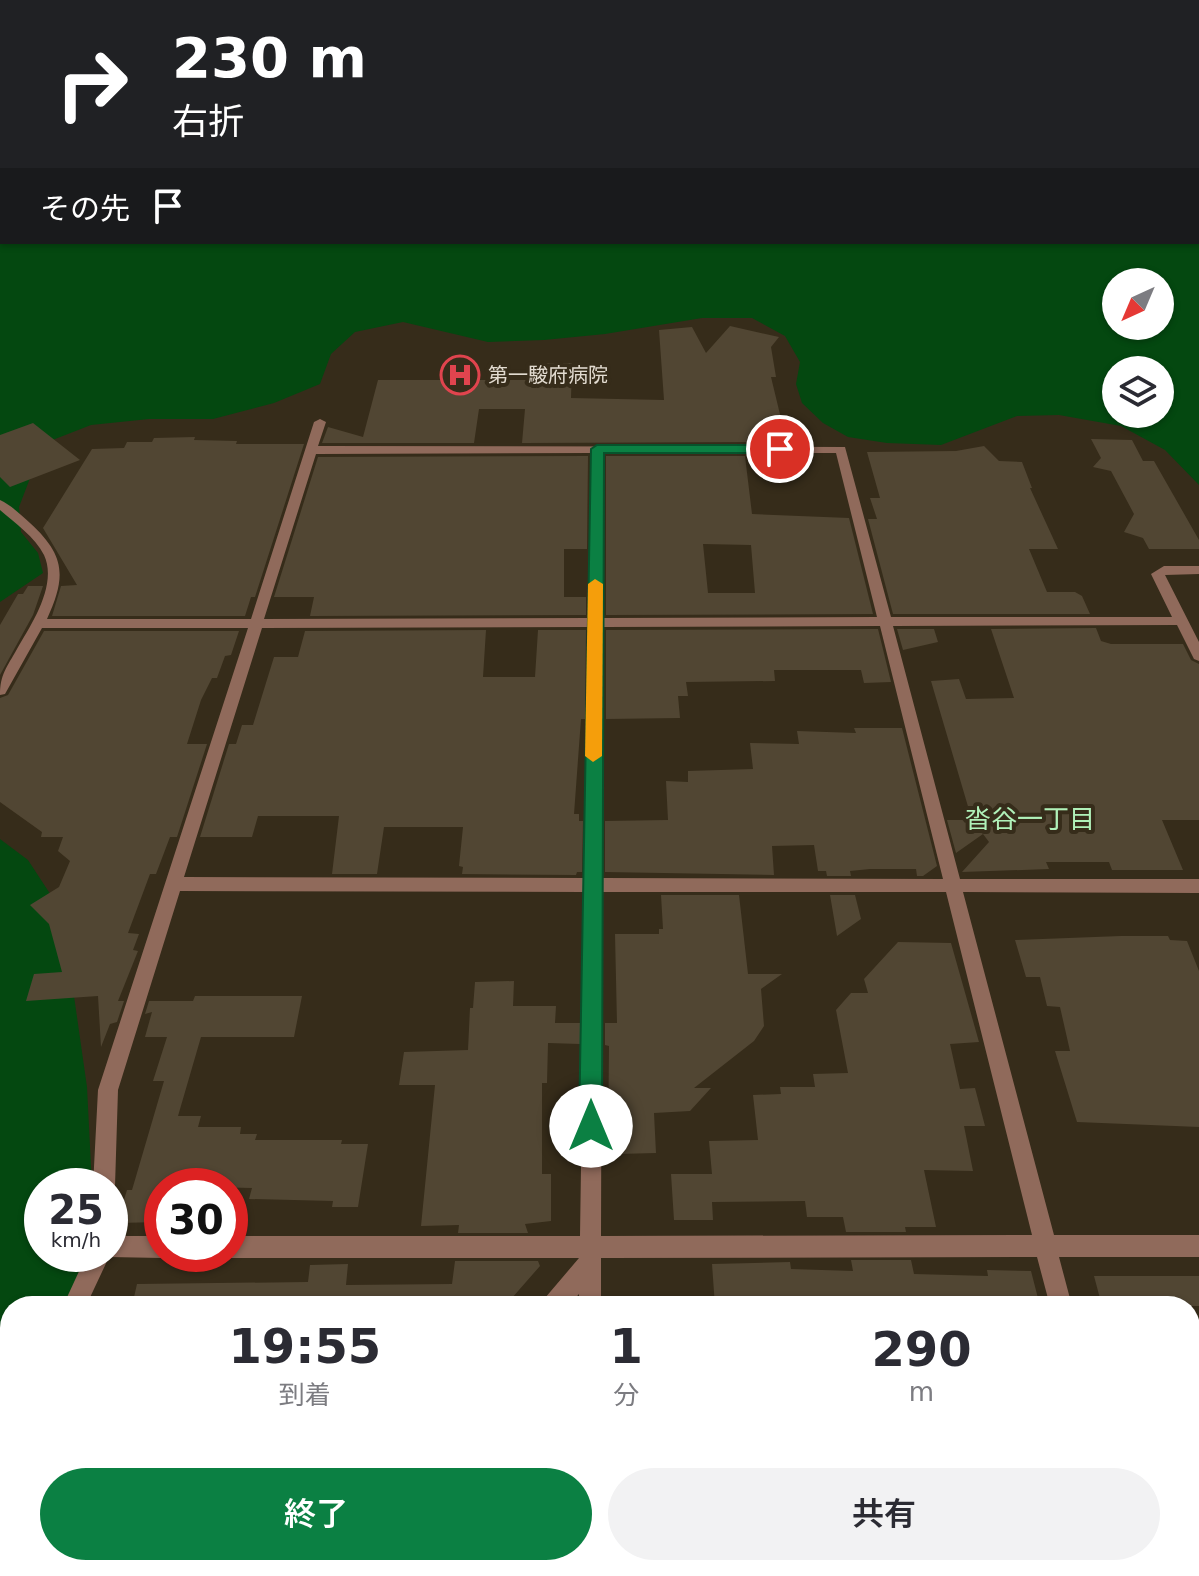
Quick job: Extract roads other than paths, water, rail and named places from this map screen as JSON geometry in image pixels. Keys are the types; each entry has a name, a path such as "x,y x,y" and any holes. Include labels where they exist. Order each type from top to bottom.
{"street":[{"path":"105,1168 108,1090 320,422"},
{"path":"591,1296 596,1252 592,885 597,449"},
{"path":"311,450 841,449 1058,1296"},
{"path":"0,504 29,529 53,560 54,585 37,624 0,690"},
{"path":"1199,570 1164,570 1158,574 1199,656"},
{"path":"37,624 1182,623 1199,626"},
{"path":"173,884 1199,886"},
{"path":"248,1247 596,1252 1199,1246"},
{"path":"561,1296 596,1252"},
{"path":"79,1296 90,1272"}],"place":[{"name":"第一駿府病院","path":"460,375"}],"district":[{"name":"沓谷一丁目","path":"1030,819"}]}
